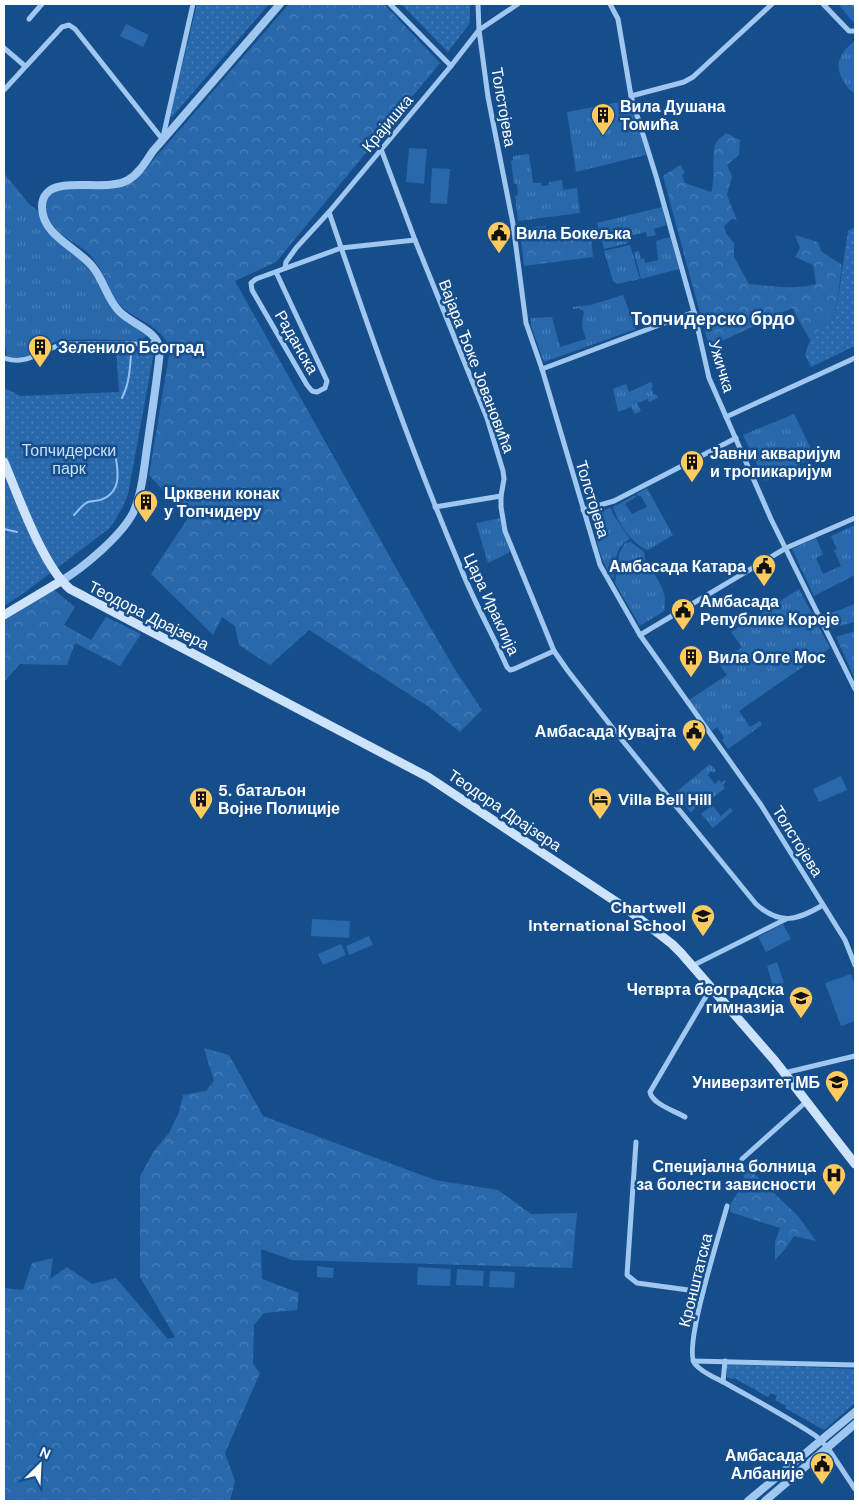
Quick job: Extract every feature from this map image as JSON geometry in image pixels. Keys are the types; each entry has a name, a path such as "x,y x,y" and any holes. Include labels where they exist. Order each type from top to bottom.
{"main road":[{"path":"4,462 37,538 61,581 4,615"},
{"name":"Теодора Драјзера","path":"61,581 80,596 428,776 627,909 672,944 711,987 807,1101 855,1164"}],"street":[{"path":"29,19 42,4"},
{"path":"163,140 165,123 194,4"},
{"path":"61,581 80,567 119,532 130,518 136,505 143,475 160,351 157,340 120,312 93,267 48,227 44,221 42,208 45,195 54,188 81,185 110,185 129,180 280,4"},
{"path":"390,4 451,66"},
{"name":"Толстојева","path":"478,4 478,30 488,97 514,224 526,323 542,369 600,565 640,635 761,805 845,940 855,965"},
{"name":"Крајишка","path":"285,268 286,262 296,248 329,212 451,66 478,30 518,4"},
{"name":"Ужичка","path":"610,4 618,19 632,96 694,312 709,378 771,519 854,682 855,689"},
{"path":"632,96 684,82 693,77 772,4"},
{"path":"822,4 849,31 854,31"},
{"path":"4,90 62,27 69,25 163,140"},
{"path":"4,48 26,66"},
{"name":"Вајара Ђоке Јовановића","path":"381,149 415,240 487,418 503,471 502,518 554,651"},
{"name":"Цара Ираклија","path":"329,212 390,386 436,507 462,572 508,669 514,669 554,651"},
{"name":"Раданска","path":"276,272 327,381 326,386 318,392 312,392 307,384 252,290 251,283 256,279 341,248 415,240"},
{"path":"542,369 694,312"},
{"path":"4,358 17,361 27,360 57,346 66,344 143,344 153,343 157,340"},
{"path":"726,417 855,358"},
{"path":"583,510 614,501 736,438"},
{"path":"436,507 501,496"},
{"path":"640,635 786,548 855,518"},
{"path":"554,651 568,672 622,740 756,904 772,915 786,919 797,919 805,916 823,905"},
{"path":"692,966 786,919"},
{"path":"685,1117 654,1100 650,1092 711,987"},
{"path":"784,1073 855,1056"},
{"path":"742,1159 807,1101"},
{"path":"636,1142 627,1275 632,1281 637,1283 703,1292"},
{"name":"Кронштатска","path":"693,1361 692,1347 703,1292 727,1206"},
{"path":"693,1361 855,1365"},
{"path":"693,1361 698,1367 821,1440 855,1489"},
{"path":"723,1382 724,1361"},
{"path":"748,1501 763,1491 855,1412"},
{"path":"763,1491 768,1500 855,1424"}],"green space":[{"path":"197,4 269,4 172,117 170,116"},
{"path":"289,4 384,4 440,63 276,262 235,281 400,575 454,668 482,710 460,732 429,707 309,630 270,665 239,645 235,626 222,617 213,635 151,574 188,518 149,475 170,349 161,334 120,305 112,295 93,258 56,229 47,215 47,199 55,190 128,184 135,181"},
{"path":"401,4 470,4 470,23 448,52"},
{"path":"838,4 855,4 855,24"},
{"path":"126,24 149,35 143,47 120,36"},
{"path":"855,41 855,93 844,82 839,70 839,64 842,54"},
{"path":"630,100 646,155 576,172 567,112"},
{"path":"726,133 740,140 739,155 727,165 732,176 727,195 737,220 732,219 724,226 726,233 734,243 734,257 749,284 792,287 816,284 813,265 795,257 800,248 795,235 818,242 821,251 842,265 836,312 810,340 792,308 709,347 663,176 680,165 685,172 682,176 685,183 711,192 716,142"},
{"path":"409,148 427,149 424,184 406,182"},
{"path":"529,154 533,183 541,183 542,186 549,185 549,182 562,180 563,190 577,188 580,213 518,221 515,196 518,195 517,184 514,184 511,161 513,156"},
{"path":"432,168 450,169 447,204 430,203"},
{"path":"4,173 29,204 37,210 44,227 93,271 116,313 147,336 139,341 93,339 57,341 32,354 17,357 7,356 4,341"},
{"path":"662,207 666,225 654,229 656,235 647,237 646,232 627,237 628,243 604,249 597,223"},
{"path":"546,226 548,242 536,243 527,228"},
{"path":"855,227 855,346 811,367 805,355 810,340 836,312 848,231"},
{"path":"527,228 536,243 591,236 593,257 524,266 520,229"},
{"path":"670,237 679,269 641,279 634,252 639,251 641,259 644,258 645,263 658,260 656,241"},
{"path":"630,245 640,279 617,284 613,281 604,251"},
{"path":"623,295 636,329 544,362 531,326 531,318 552,317 560,347 586,339 582,326 583,310 580,310 580,308 573,309 573,307 591,305"},
{"name":"Топчидерски парк","path":"116,349 154,352 128,494 123,507 110,528 4,606 4,388 21,396 119,392"},
{"path":"651,382 654,395 656,394 658,398 649,402 648,399 637,403 641,411 635,414 631,407 618,412 613,389 626,384 629,392"},
{"path":"794,414 815,457 765,481 743,435"},
{"path":"647,488 673,535 648,550 636,543 626,532 613,507 635,495 636,497 625,504 632,514 647,507 641,496 636,494"},
{"path":"611,508 630,539 621,546 616,556 614,579 601,556 591,513"},
{"path":"501,518 510,552 488,563 476,523"},
{"path":"855,525 855,575 814,596 792,549 816,538 823,554 816,558 823,574 841,566 834,550 837,549 831,536"},
{"path":"631,542 644,552 645,559 660,584 665,597 664,611 640,626 615,583 619,554 625,543"},
{"path":"53,589 75,607 64,625 91,640 106,617 141,634 120,666 75,643 67,665 20,664 4,682 4,620 33,599"},
{"path":"799,589 830,648 739,711 750,727 760,721 762,725 728,749 717,727 712,731 689,700 727,675 718,663 742,647 731,632"},
{"path":"855,604 855,622 832,628 826,615"},
{"path":"855,631 855,679 836,637"},
{"path":"710,764 716,770 714,773 711,771 708,775 715,784 719,780 722,783 724,780 726,781 723,785 725,788 710,800 705,795 691,813 675,793"},
{"path":"841,776 847,790 819,802 813,789"},
{"path":"712,805 721,816 730,808 733,811 713,828 701,814"},
{"path":"312,919 350,921 349,938 311,936"},
{"path":"783,924 791,939 766,952 758,937"},
{"path":"369,936 373,945 349,955 346,946"},
{"path":"341,944 346,955 323,965 318,954"},
{"path":"777,962 784,983 773,986 767,966"},
{"path":"851,974 855,987 855,1021 841,1026 825,983"},
{"path":"204,1048 229,1055 263,1116 435,1180 498,1190 531,1214 577,1213 572,1268 292,1260 261,1249 262,1279 299,1293 297,1310 264,1313 254,1325 253,1364 260,1373 225,1453 235,1481 230,1501 4,1501 4,1288 23,1290 32,1263 53,1258 50,1279 67,1267 92,1284 116,1278 168,1339 175,1337 140,1277 140,1176 154,1151 169,1133 179,1112 183,1095 206,1091 214,1081"},
{"path":"743,1163 798,1216 816,1241 794,1236 775,1260 775,1242 780,1228 730,1212 731,1203 744,1183"},
{"path":"317,1266 334,1268 333,1278 317,1277"},
{"path":"418,1267 451,1269 450,1286 417,1285"},
{"path":"457,1269 484,1271 483,1286 456,1285"},
{"path":"490,1271 515,1272 514,1288 489,1287"},
{"path":"727,1364 855,1369 855,1403 824,1430 785,1408 786,1406 775,1400 777,1396 771,1393 768,1397 734,1378 727,1377"}],"waterway":[{"path":"122,398 128,382 131,354"},
{"path":"74,515 86,503 100,500 113,491 118,478 114,447"},
{"path":"4,529 17,532"}],"place":[{"name":"Вила Душана Томића","path":"603,136"},
{"name":"Вила Бокељка","path":"499,254"},
{"name":"Зеленило Београд","path":"40,368"},
{"name":"Јавни акваријум и тропикаријум","path":"692,483"},
{"name":"Црквени конак у Топчидеру","path":"146,523"},
{"name":"Амбасада Катара","path":"764,587"},
{"name":"Амбасада Републике Кореје","path":"683,631"},
{"name":"Вила Олге Мос","path":"691,678"},
{"name":"Амбасада Кувајта","path":"694,752"},
{"name":"5. батаљон Војне Полиције","path":"201,820"},
{"name":"Villa Bell Hill","path":"600,820"},
{"name":"Chartwell International School","path":"703,937"},
{"name":"Четврта београдска гимназија","path":"801,1019"},
{"name":"Универзитет МБ","path":"837,1103"},
{"name":"Специјална болница за болести зависности","path":"834,1196"},
{"name":"Амбасада Албаније","path":"822,1485"}],"district":[{"name":"Топчидерско брдо","path":"713,319"}]}
